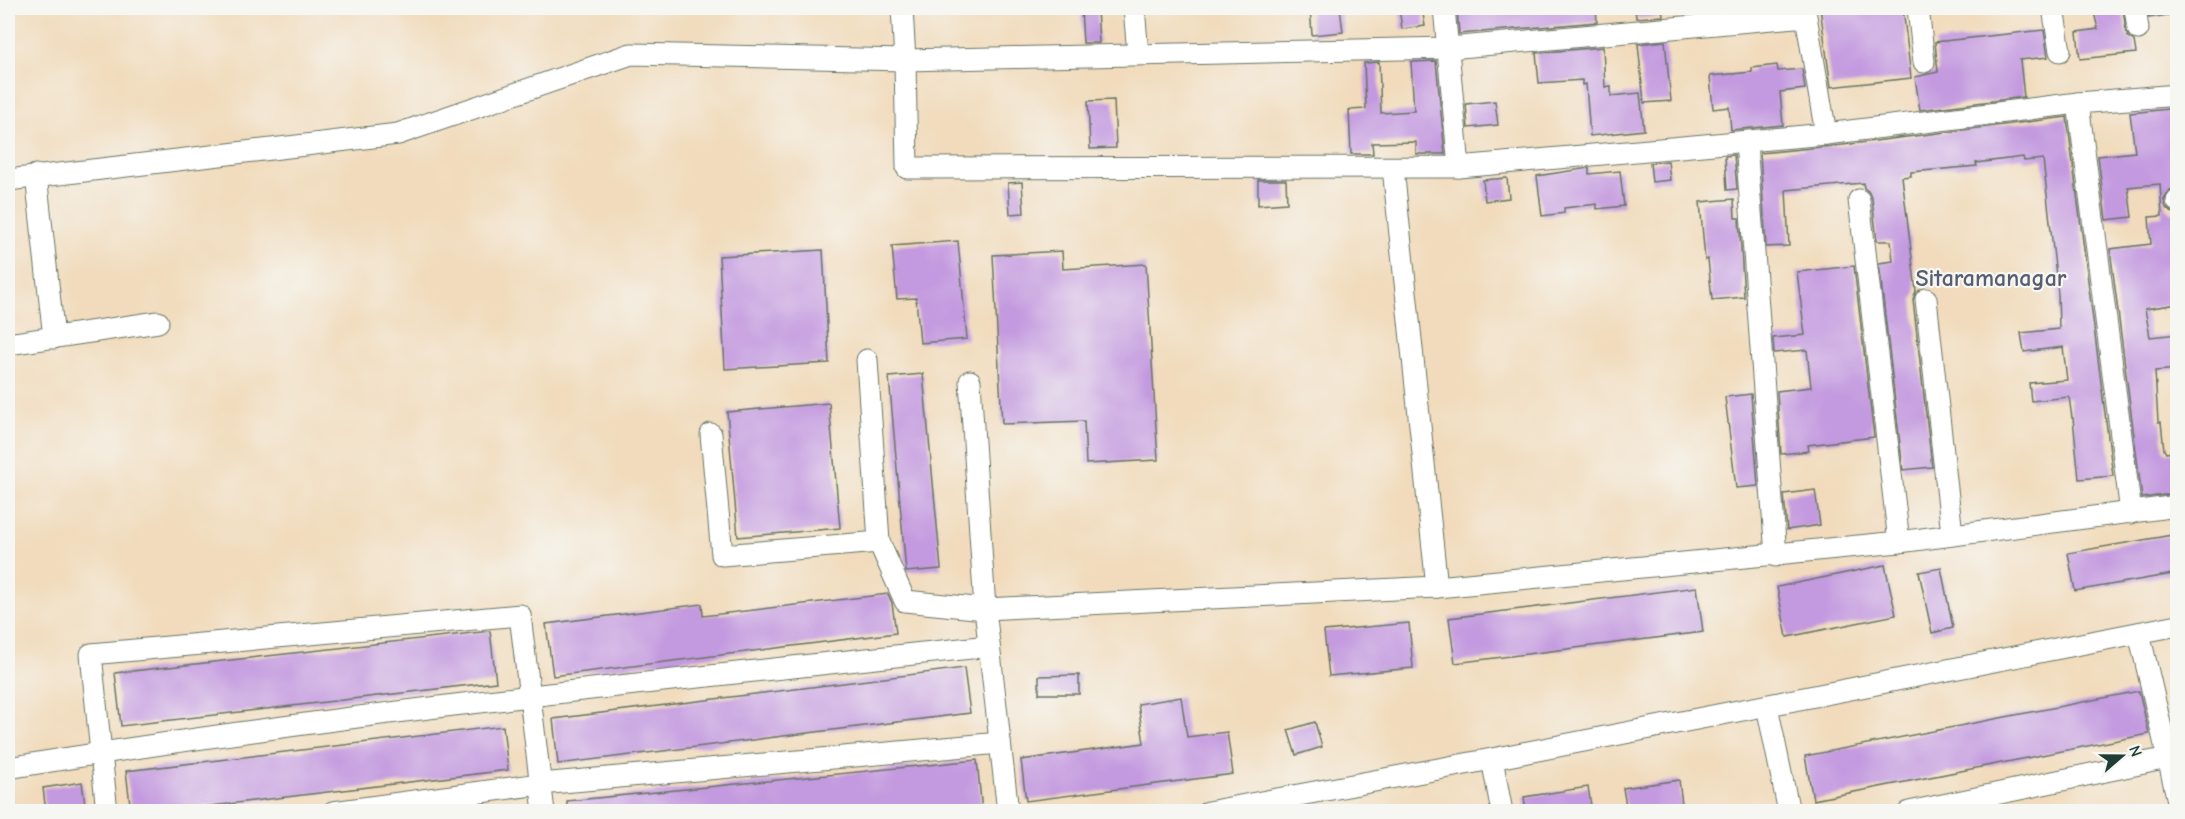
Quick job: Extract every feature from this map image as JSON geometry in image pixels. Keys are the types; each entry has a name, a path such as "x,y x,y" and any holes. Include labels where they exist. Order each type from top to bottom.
{"street":[{"path":"902,8 907,168 1459,167 1826,134 2078,103 2178,95"},
{"path":"1134,8 1138,54"},
{"path":"1444,8 1459,167"},
{"path":"1918,8 1924,62"},
{"path":"2053,8 2060,51"},
{"path":"2135,8 2138,29"},
{"path":"8,180 398,134 631,54 905,60 1449,48 1806,15 1826,134"},
{"path":"2078,103 2131,513"},
{"path":"1746,142 1776,556"},
{"path":"1393,168 1437,587"},
{"path":"36,176 54,338"},
{"path":"1859,200 1899,542"},
{"path":"1926,299 1952,534"},
{"path":"8,345 158,322"},
{"path":"867,360 879,542 906,601 985,609 1437,587 1776,556 2178,506"},
{"path":"970,381 985,609 1008,812"},
{"path":"711,434 722,555 879,542"},
{"path":"107,812 91,654 519,615 544,812"},
{"path":"1208,812 2178,625"},
{"path":"2139,633 2178,801"},
{"path":"8,768 102,753 529,696 989,646"},
{"path":"1767,706 1789,812"},
{"path":"333,812 540,784 1000,743"},
{"path":"1909,812 2168,758"},
{"path":"1492,759 1502,812"}],"building":[{"path":"1081,8 1097,8 1099,43 1083,43"},
{"path":"1310,8 1340,8 1343,32 1312,35"},
{"path":"1399,8 1422,8 1425,26 1402,29"},
{"path":"1457,8 1596,8 1597,22 1459,34"},
{"path":"1635,8 1662,8 1663,16 1636,18"},
{"path":"1820,8 1903,8 1911,78 1831,87"},
{"path":"2093,8 2123,8 2126,31 2128,37 2134,41 2136,53 2080,59 2077,32 2098,29"},
{"path":"2148,8 2167,8 2168,15 2149,18"},
{"path":"2044,30 2048,57 2020,60 2024,97 1920,110 1915,77 1938,72 1935,42"},
{"path":"1665,41 1671,101 1644,103 1638,44"},
{"path":"1603,47 1605,87 1611,86 1611,96 1640,93 1644,130 1590,136 1586,84 1582,85 1582,80 1539,83 1536,53"},
{"path":"1436,61 1445,154 1416,154 1416,142 1372,143 1373,154 1351,154 1349,110 1366,109 1364,63 1379,62 1381,113 1414,111 1411,62"},
{"path":"1777,65 1778,71 1802,69 1805,89 1780,92 1783,125 1731,130 1729,107 1713,109 1710,76 1752,72 1752,68"},
{"path":"1114,100 1116,148 1090,149 1088,101"},
{"path":"1495,101 1498,125 1468,128 1466,104"},
{"path":"2178,108 2178,188 2170,190 2164,200 2166,208 2178,214 2178,304 2145,309 2150,337 2178,334 2178,369 2155,371 2158,422 2161,422 2166,453 2178,451 2178,486 2171,487 2172,494 2142,498 2110,249 2151,244 2149,217 2162,216 2160,184 2128,187 2132,217 2106,220 2098,156 2135,152 2130,113"},
{"path":"2067,117 2113,476 2079,479 2069,397 2031,401 2029,383 2067,380 2063,347 2024,352 2021,333 2059,329 2058,294 2043,159 2024,161 2023,157 1976,163 1977,166 1911,172 1911,176 1902,177 1916,291 1913,300 1932,467 1903,470 1879,263 1893,261 1891,241 1877,241 1872,199 1869,192 1864,188 1863,183 1786,190 1789,246 1766,247 1760,153"},
{"path":"1734,155 1737,189 1727,190 1725,156"},
{"path":"1668,161 1670,180 1652,182 1650,163"},
{"path":"1589,168 1589,174 1620,171 1624,206 1597,209 1597,204 1564,208 1564,213 1542,216 1537,176"},
{"path":"1507,178 1509,198 1485,201 1483,180"},
{"path":"1258,180 1286,180 1287,203 1258,205"},
{"path":"1022,182 1024,213 1010,214 1008,183"},
{"path":"1734,199 1735,218 1739,218 1744,297 1712,300 1708,259 1705,260 1700,202"},
{"path":"958,241 967,339 920,343 916,298 897,299 892,246"},
{"path":"823,250 829,363 725,369 719,256"},
{"path":"1062,251 1063,269 1146,264 1158,460 1086,464 1084,421 1002,424 993,255"},
{"path":"1854,266 1874,437 1808,445 1809,451 1781,454 1777,391 1811,387 1807,350 1774,353 1773,338 1805,335 1797,272"},
{"path":"923,374 941,569 906,572 889,377"},
{"path":"1751,394 1758,486 1736,488 1725,397"},
{"path":"829,403 840,528 738,537 727,412"},
{"path":"1815,490 1820,525 1787,530 1784,494"},
{"path":"2178,534 2178,573 2075,591 2068,553"},
{"path":"1885,565 1896,615 1787,637 1777,587"},
{"path":"1941,568 1953,628 1932,633 1919,572"},
{"path":"1697,587 1703,632 1455,663 1449,618"},
{"path":"888,594 892,603 896,633 553,676 546,624 702,604 703,616"},
{"path":"1409,623 1413,668 1329,676 1324,631"},
{"path":"490,631 496,682 121,726 115,673"},
{"path":"964,668 970,713 558,764 553,719"},
{"path":"1079,675 1079,694 1039,694 1039,676"},
{"path":"2139,691 2149,734 1813,800 1805,756"},
{"path":"1181,697 1187,737 1227,732 1233,774 1026,801 1021,760 1144,743 1138,704"},
{"path":"1315,722 1322,747 1296,755 1288,730"},
{"path":"503,726 508,770 162,812 131,812 126,771"},
{"path":"977,760 982,812 567,812 567,801"},
{"path":"1679,780 1683,812 1627,812 1623,788"},
{"path":"82,782 86,812 46,812 43,788"},
{"path":"1588,787 1592,812 1526,812 1524,797"}],"district":[{"name":"Sitaramanagar","path":"1991,278"}]}
